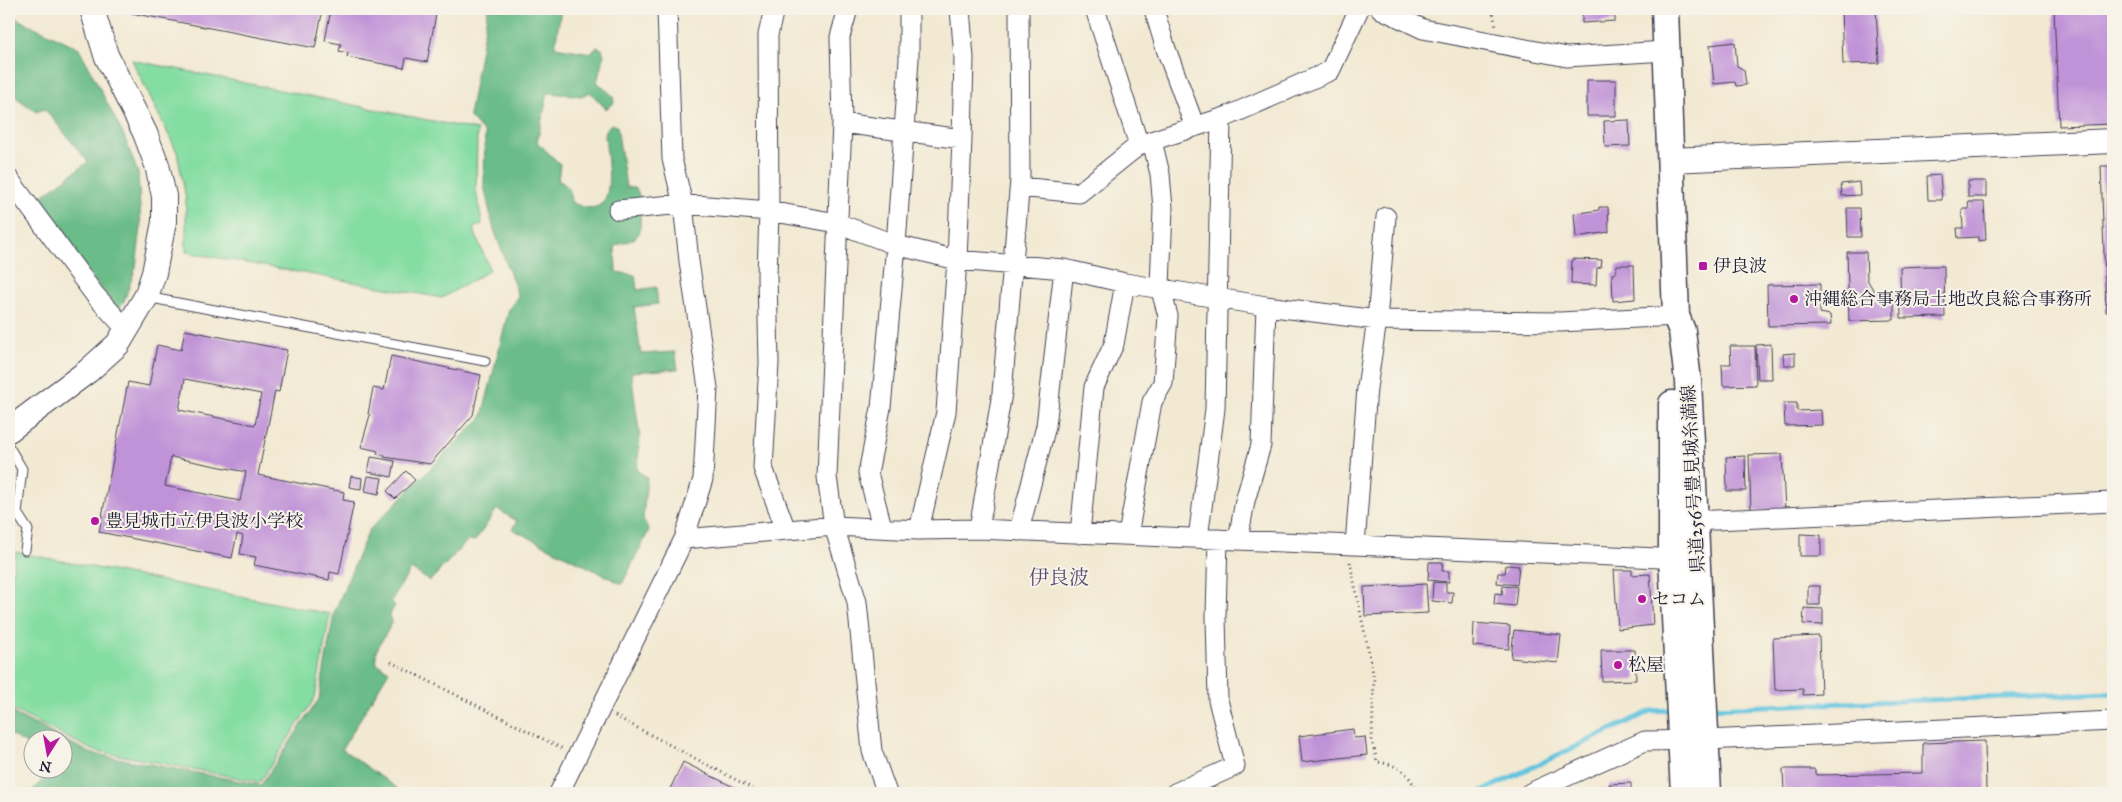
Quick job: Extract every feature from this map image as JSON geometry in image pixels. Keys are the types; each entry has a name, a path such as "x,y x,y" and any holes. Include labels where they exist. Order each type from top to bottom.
{"main road":[{"name":"県道256号豊見城糸満線","path":"1665,9 1676,316 1672,330 1694,736 1708,793"},
{"name":"県道256号豊見城糸満線","path":"1676,316 1682,330 1688,381 1694,521 1685,559"},
{"name":"県道256号豊見城糸満線","path":"1684,793 1694,736"}],"street":[{"path":"9,430 104,358 118,344 146,297 154,273 164,222 164,196 157,165 146,133 106,55 92,9"},
{"path":"559,793 684,539 703,479 708,388 689,261 683,204 672,159 667,9"},
{"path":"774,9 768,36 769,211 767,276 769,362 763,468 786,530"},
{"path":"848,9 840,37 842,124 827,477 834,526 857,602 872,751 887,793"},
{"path":"882,527 868,473 881,408 896,244 909,59 909,9"},
{"path":"918,530 946,412 957,260 962,139 964,58 960,9"},
{"path":"979,529 1002,393 1020,187 1018,9"},
{"path":"1095,9 1146,143 1160,174 1163,208 1160,287 1168,316 1163,383 1152,402 1128,536"},
{"path":"1156,9 1155,13 1166,49 1195,127"},
{"path":"1020,187 1079,193 1146,143 1220,119 1330,71 1359,9"},
{"path":"1381,9 1423,28 1567,57 1666,51"},
{"path":"1198,538 1214,409 1220,119"},
{"path":"842,124 962,139"},
{"path":"1670,160 2113,141"},
{"path":"9,179 95,295 127,330"},
{"path":"618,210 683,204 769,211 837,223 896,244 957,260 1064,269 1125,283 1160,287 1266,306 1377,320 1560,322 1676,316"},
{"path":"1351,545 1366,388 1377,320 1386,216"},
{"path":"1019,531 1046,426 1064,269"},
{"path":"1080,534 1094,388 1114,344 1125,283"},
{"path":"1238,540 1261,445 1266,306"},
{"path":"1694,521 2113,502"},
{"path":"684,539 834,526 918,530 979,529 1685,559"},
{"path":"1175,793 1235,766 1218,700 1216,616 1218,539"},
{"path":"1530,793 1644,741 1694,736 2113,721"}],"lane":[{"path":"146,297 485,361"},
{"path":"9,447 22,469 17,513 28,530 25,550"}],"path":[{"path":"1351,545 1374,678 1372,740 1377,762 1392,763 1412,778 1417,793"},
{"path":"391,662 577,756"},
{"path":"601,709 761,793"}],"green space":[{"path":"488,9 561,9 555,47 591,53 597,47 602,49 604,55 597,82 613,96 614,103 606,109 590,92 582,96 548,93 537,142 560,164 558,180 565,184 568,189 571,202 587,207 598,206 605,199 608,188 606,129 611,124 617,126 626,187 636,188 641,200 640,232 634,239 615,246 616,272 635,275 637,290 656,287 658,304 634,307 641,354 675,352 678,369 631,372 640,438 637,471 647,477 643,519 649,530 622,584 512,529 517,521 497,509 475,541 468,540 430,581 411,569 391,601 395,606 389,616 392,623 376,651 376,663 389,671 342,749 397,788 394,793 30,793 42,780 72,780 72,744 90,753 261,785 319,699 334,613 369,530 482,417 509,309 518,296 493,226 484,186 485,134 469,116"},
{"path":"9,15 79,48 124,136 138,173 141,228 136,267 124,301 118,310 33,203 88,162 45,109 36,112 9,92"},
{"path":"132,60 477,130 476,190 482,224 473,228 490,270 442,298 186,252 186,199 177,152"},
{"path":"16,552 330,614 315,698 260,782 92,750 72,740 72,730 52,730 9,708 9,593"},
{"path":"9,711 46,730 22,730 22,741 9,734"}],"building":[{"path":"131,9 323,9 315,48 131,13"},
{"path":"331,9 437,9 427,62 406,58 404,68 347,57 348,53 339,51 341,44 325,41"},
{"path":"1582,9 1615,9 1615,21 1582,23"},
{"path":"1841,9 1876,9 1879,63 1843,64"},
{"path":"2054,9 2113,9 2113,124 2059,126"},
{"path":"1735,42 1737,66 1744,70 1746,85 1736,86 1735,82 1714,84 1710,45"},
{"path":"1587,80 1616,80 1616,116 1587,116"},
{"path":"1629,120 1630,146 1605,147 1604,121"},
{"path":"2101,166 2113,166 2113,312 2106,312"},
{"path":"1940,175 1942,200 1928,200 1927,176"},
{"path":"1968,181 1986,181 1986,197 1968,197"},
{"path":"1859,182 1860,195 1842,196 1841,184"},
{"path":"1968,202 1984,202 1986,240 1978,241 1978,237 1958,238 1957,228 1963,228 1962,209 1969,209"},
{"path":"1599,207 1608,207 1609,232 1576,237 1574,214 1599,210"},
{"path":"1847,208 1860,208 1861,237 1848,237"},
{"path":"1847,252 1866,252 1867,279 1875,293 1894,293 1894,320 1849,321"},
{"path":"1572,259 1602,260 1601,267 1597,268 1596,285 1571,284"},
{"path":"1617,265 1634,265 1635,299 1613,301 1612,274 1616,273"},
{"path":"1944,266 1945,317 1901,318 1900,267"},
{"name":"沖縄総合事務局土地改良総合事務所","path":"1820,284 1820,313 1830,315 1831,325 1768,326 1767,285"},
{"path":"185,330 287,350 279,392 275,391 258,475 344,492 343,500 354,502 339,574 330,572 329,580 254,565 256,557 240,554 243,536 237,534 232,558 99,532 128,382 149,386 157,345 181,350","holes":["185,379 261,394 255,425 179,410","171,457 246,472 240,501 165,486"]},
{"path":"1771,344 1772,379 1758,379 1756,345"},
{"path":"1730,346 1755,346 1756,385 1723,386 1722,364 1731,364"},
{"path":"1795,353 1795,365 1784,365 1783,354"},
{"path":"391,356 481,375 473,415 430,464 384,457 385,455 377,454 378,451 361,447 370,415 368,414 373,388 384,390"},
{"path":"1784,403 1797,403 1797,411 1821,410 1822,425 1785,426"},
{"path":"1782,454 1785,510 1751,511 1749,455"},
{"path":"1745,456 1746,491 1727,491 1726,457"},
{"path":"371,457 395,461 392,477 368,472"},
{"path":"406,471 415,480 395,499 387,491"},
{"path":"351,476 362,478 361,489 349,487"},
{"path":"368,476 382,478 379,494 365,491"},
{"path":"1800,534 1821,535 1821,556 1800,556"},
{"path":"1429,562 1443,562 1442,571 1449,571 1449,582 1428,580"},
{"path":"1506,565 1519,566 1517,585 1497,583 1498,573 1505,573"},
{"path":"1614,570 1632,570 1632,575 1650,574 1653,625 1618,629"},
{"path":"1433,582 1446,583 1446,592 1453,592 1452,603 1432,601"},
{"path":"1426,584 1428,613 1365,616 1364,587"},
{"path":"1503,586 1517,587 1515,606 1494,604 1495,593 1502,594"},
{"path":"1808,586 1820,586 1820,605 1808,605"},
{"path":"1804,608 1823,609 1823,625 1803,624"},
{"path":"1474,623 1510,626 1509,649 1473,646"},
{"path":"1514,630 1561,635 1558,663 1511,658"},
{"path":"1819,636 1821,694 1803,695 1803,689 1775,690 1773,638"},
{"name":"松屋","path":"1601,650 1635,650 1636,680 1602,681"},
{"path":"1353,729 1354,738 1365,737 1367,755 1302,762 1299,736"},
{"path":"1985,741 1986,793 1784,793 1783,769 1814,769 1817,775 1923,773 1923,743"},
{"path":"683,762 746,793 668,793"},
{"path":"1631,783 1631,793 1609,793 1609,784"}],"waterway":[{"path":"1712,708 2113,693"},
{"path":"1478,793 1651,711 1671,710"}],"place":[{"name":"伊良波","path":"1703,266"},
{"name":"沖縄総合事務局土地改良総合事務所","path":"1794,299"},
{"name":"豊見城市立伊良波小学校","path":"95,521"},
{"name":"セコム","path":"1642,599"},
{"name":"松屋","path":"1618,665"}],"district":[{"name":"伊良波","path":"1059,577"}]}
